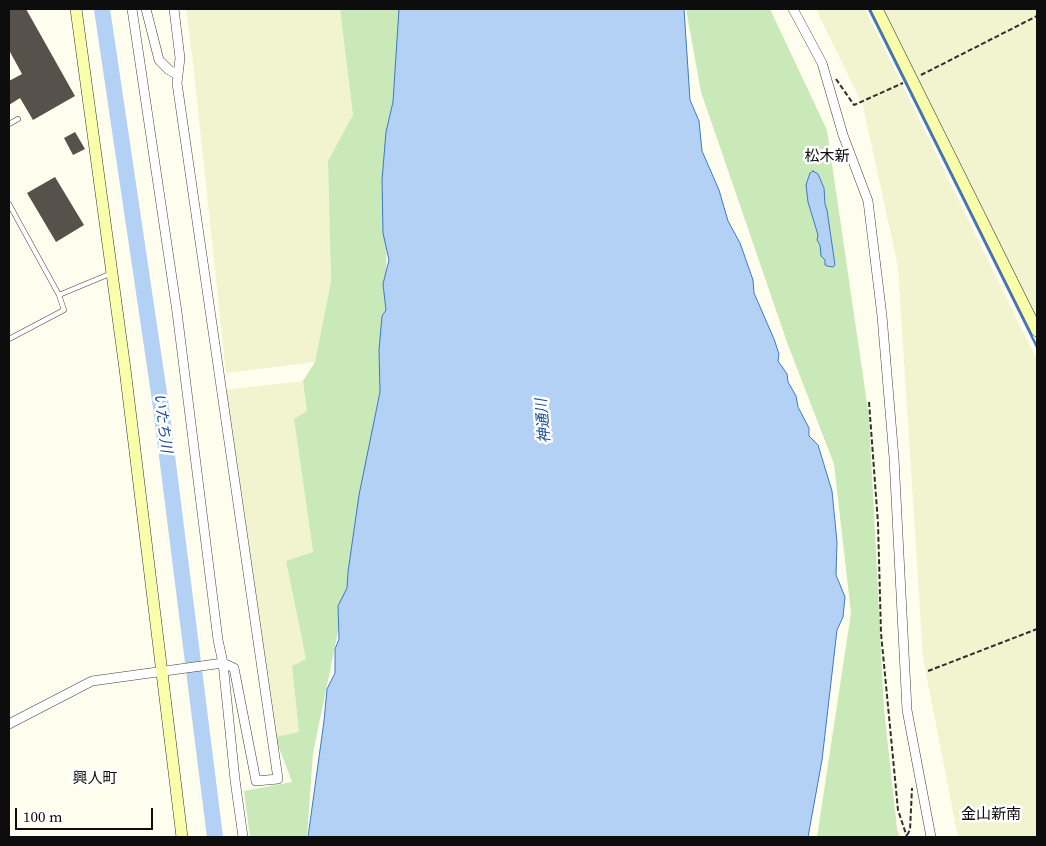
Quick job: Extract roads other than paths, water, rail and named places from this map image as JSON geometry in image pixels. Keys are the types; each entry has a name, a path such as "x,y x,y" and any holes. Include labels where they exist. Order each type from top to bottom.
{"street":[{"path":"76,9 112,273 182,837"},
{"path":"132,9 177,312 243,837"},
{"path":"146,9 160,60 169,70 178,75"},
{"path":"9,724 92,681 220,664 234,668 256,781 278,779 178,83 180,58 174,9"},
{"path":"793,9 822,63 843,135 868,201 882,316 894,458 907,710 931,837"},
{"path":"877,9 908,81 1037,331"}],"lane":[{"path":"9,124 18,119"},
{"path":"9,204 58,295 64,310 9,339"},
{"path":"58,295 112,273"}],"water":[{"name":"神通川","path":"399,9 684,9 690,100 699,121 702,151 719,190 728,221 740,243 753,280 754,293 779,354 778,361 787,374 788,382 796,396 798,407 809,428 809,436 818,445 832,491 837,542 836,575 845,597 843,617 837,630 822,760 808,837 308,837 327,689 335,673 335,649 339,639 338,606 347,588 359,495 380,392 379,350 382,316 386,310 383,284 389,260 383,233 382,180 386,132 393,102"},
{"path":"813,171 818,174 824,188 835,265 833,267 825,265 825,260 821,256 820,245 817,240 818,235 808,202 806,185 810,173"}],"waterway":[{"name":"いたち川","path":"102,9 160,400 215,837"},
{"path":"869,9 1037,347"}],"district":[{"name":"松木新","path":"827,157"},
{"name":"興人町","path":"95,779"},
{"name":"金山新南","path":"991,815"}]}
